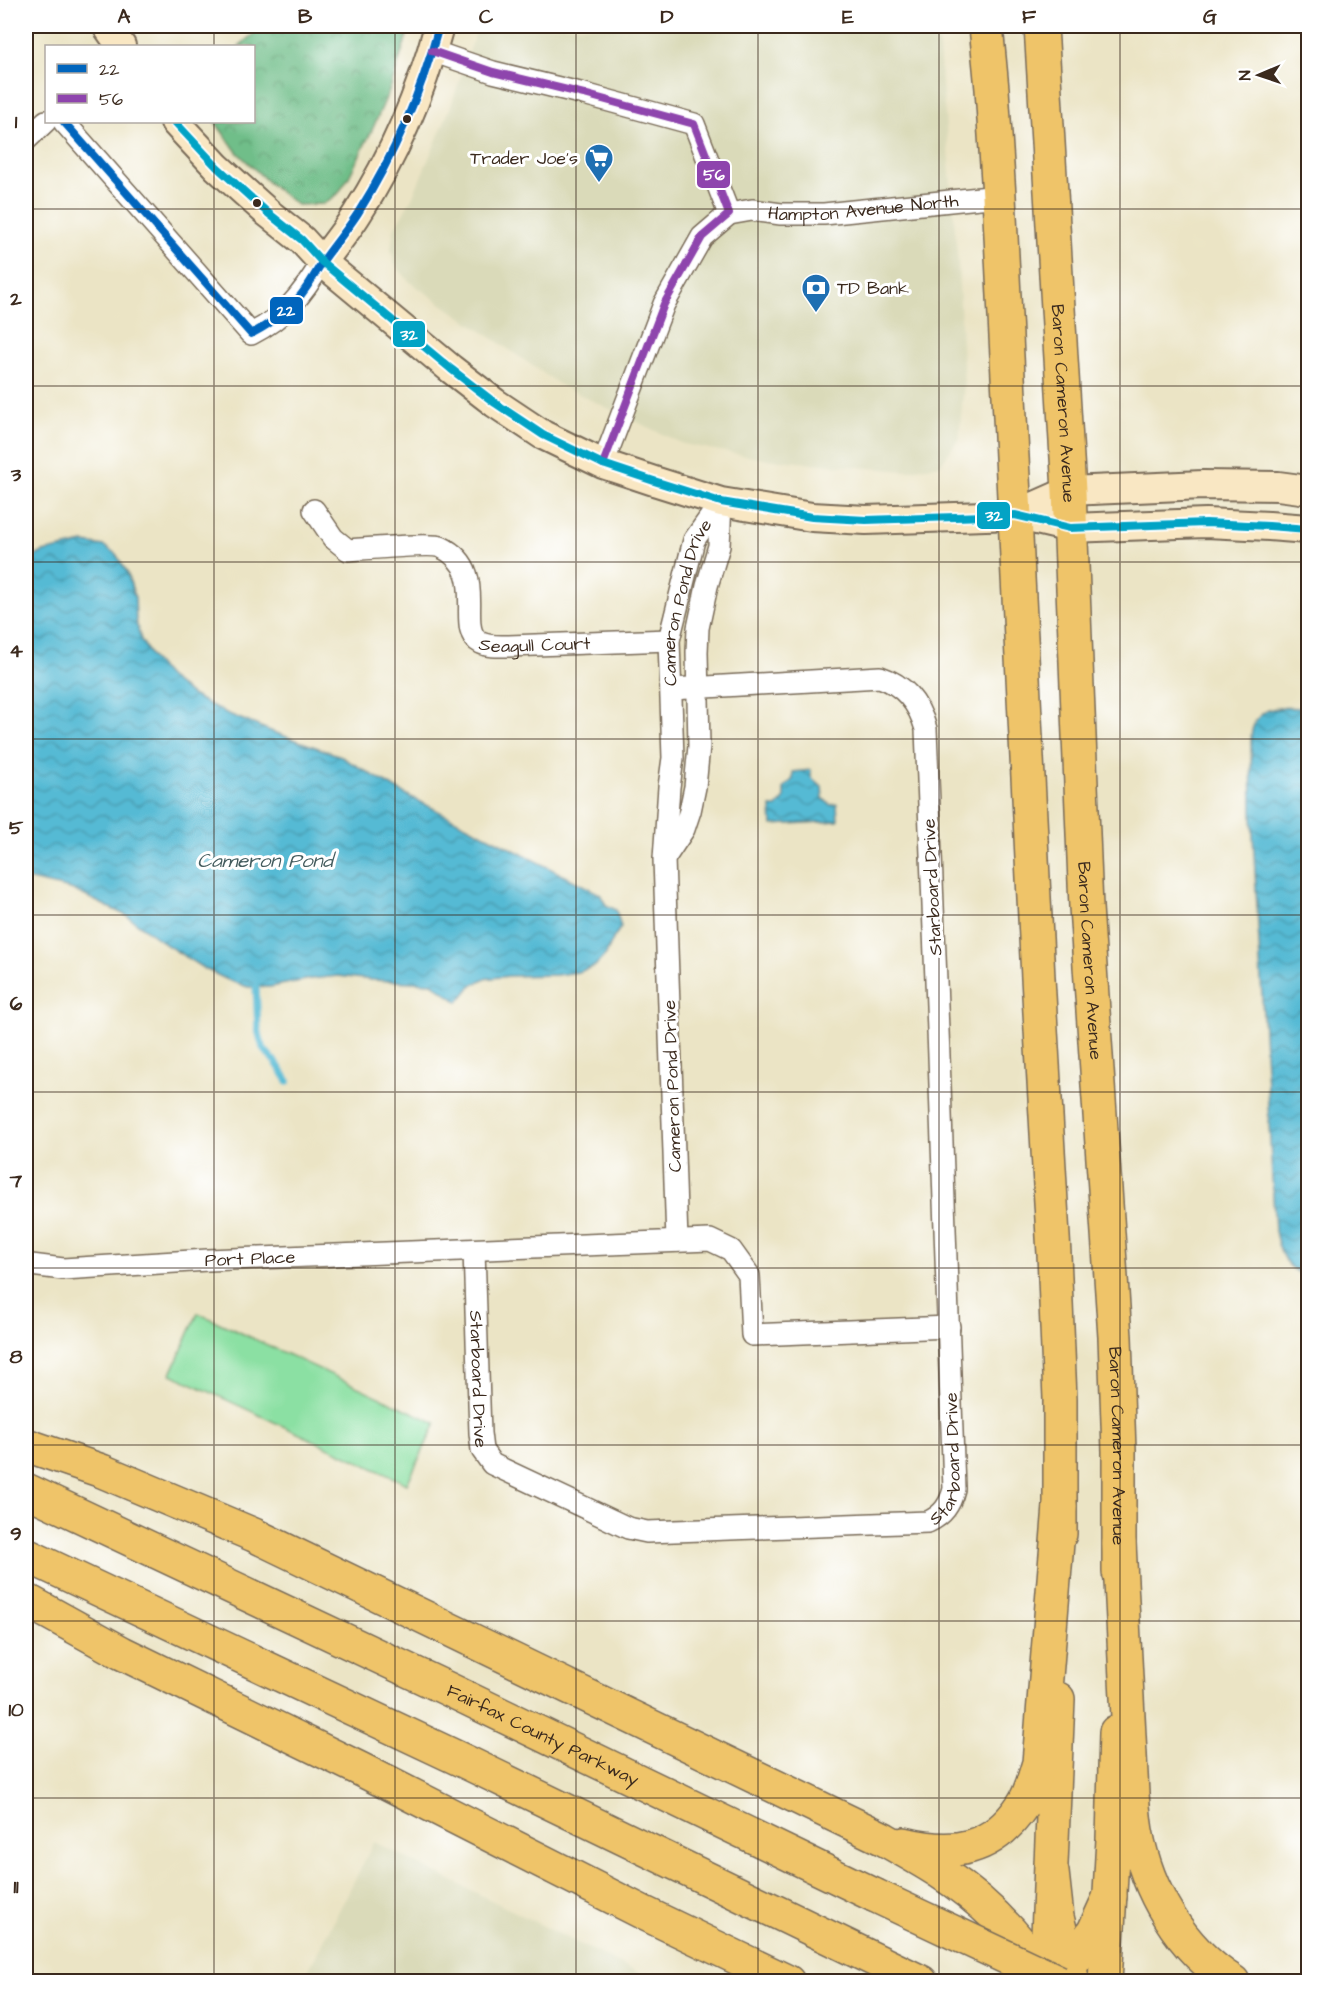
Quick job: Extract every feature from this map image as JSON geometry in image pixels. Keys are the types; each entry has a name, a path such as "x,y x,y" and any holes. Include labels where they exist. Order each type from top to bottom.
{"main road":[{"path":"986,26 999,196 1060,1399 1060,1631 1052,1862 1058,1917 1057,1979"},
{"name":"Baron Cameron Avenue","path":"1041,26 1069,491 1086,907 1115,1337 1119,1451 1119,1543 1110,1896 1105,1982"},
{"path":"26,1445 102,1471 244,1531 884,1839 941,1872 985,1907 1035,1961 1057,1979"},
{"name":"Fairfax County Parkway","path":"26,1490 1057,1979"},
{"path":"884,1839 917,1847 959,1850 993,1836 1023,1806 1039,1763 1060,1506"},
{"path":"1119,1543 1132,1794 1136,1830 1143,1861 1156,1892 1184,1940 1233,1982"},
{"path":"26,1555 468,1763 921,1982"},
{"path":"26,1600 122,1653 360,1769 568,1876 788,1982"},
{"path":"1057,1979 1094,1931 1110,1896"}],"street":[{"path":"107,26 120,45"},
{"path":"65,123 250,334 270,325 305,290 356,215 385,168 409,119 436,38 493,72 694,124 729,214 702,237 664,304 603,464"},
{"path":"26,140 45,122"},
{"path":"177,123 217,167 302,240 322,262 495,403 543,435 603,464 721,502 812,517 866,520 1015,515 1070,528 1206,524 1308,529"},
{"name":"Hampton Avenue North","path":"729,214 752,210 781,214 824,214 999,196"},
{"path":"1015,515 1069,491 1203,485 1278,486 1308,490"},
{"name":"Cameron Pond Drive","path":"677,1241 664,860 673,758 669,640 694,540 721,502"},
{"name":"Cameron Pond Drive","path":"664,860 684,829 690,811 699,747 698,628 706,586 719,546 721,502"},
{"name":"Seagull Court","path":"314,510 333,538 348,550 439,546 453,555 465,568 470,582 470,629 482,644 509,646 669,640"},
{"name":"Starboard Drive","path":"474,1250 482,1450 492,1464 628,1528 646,1532 928,1522 940,1516 951,1501 954,1489 949,1327 926,730 922,715 916,704 896,684 880,677 672,689"},
{"path":"474,1250 710,1240 731,1250 749,1275 752,1335 949,1327"},
{"name":"Port Place","path":"26,1263 63,1269 208,1260 474,1250"}],"shaded area":[{"path":"478,26 937,26 958,263 964,385 959,438 940,465 904,471 764,459 683,444 562,386 410,282 395,265 391,249 394,229 412,198 451,106"},
{"path":"374,1842 654,1981 303,1981"}],"green space":[{"path":"263,26 410,26 391,86 373,128 338,194 323,204 297,205 271,185 237,152 216,123 255,123 255,45 240,45"},
{"path":"198,1313 436,1423 407,1484 171,1374"}],"water":[{"name":"Cameron Pond","path":"84,543 104,546 116,554 127,572 135,598 136,622 141,640 153,660 168,677 193,696 226,713 338,755 405,794 600,894 606,905 616,910 621,927 606,954 595,966 578,972 483,979 470,987 458,1002 432,983 338,976 270,987 248,987 203,968 127,916 71,889 26,879 26,561 43,552"},
{"path":"1279,708 1308,708 1308,1278 1294,1270 1285,1260 1275,1231 1252,817 1251,736 1258,717 1264,712"},
{"path":"811,770 811,777 822,787 823,798 830,805 837,804 838,821 772,825 771,807 777,807 784,799 784,788 793,779 793,772"}],"waterway":[{"path":"256,987 258,1030 263,1048 288,1081"}],"transit line":[{"name":"22","path":"65,123 251,334 274,320 300,296 358,213 384,168 406,122 439,26"},
{"name":"56","path":"432,51 493,72 694,124 729,214 702,237 664,304 603,464"},
{"name":"32","path":"176,123 217,167 302,240 322,262 451,369 495,403 543,435 603,464 721,502 812,517 866,520 1015,515 1070,528 1206,523 1308,529"}],"place":[{"name":"Trader Joe's","path":"599,184"},
{"name":"TD Bank","path":"816,314"}]}
